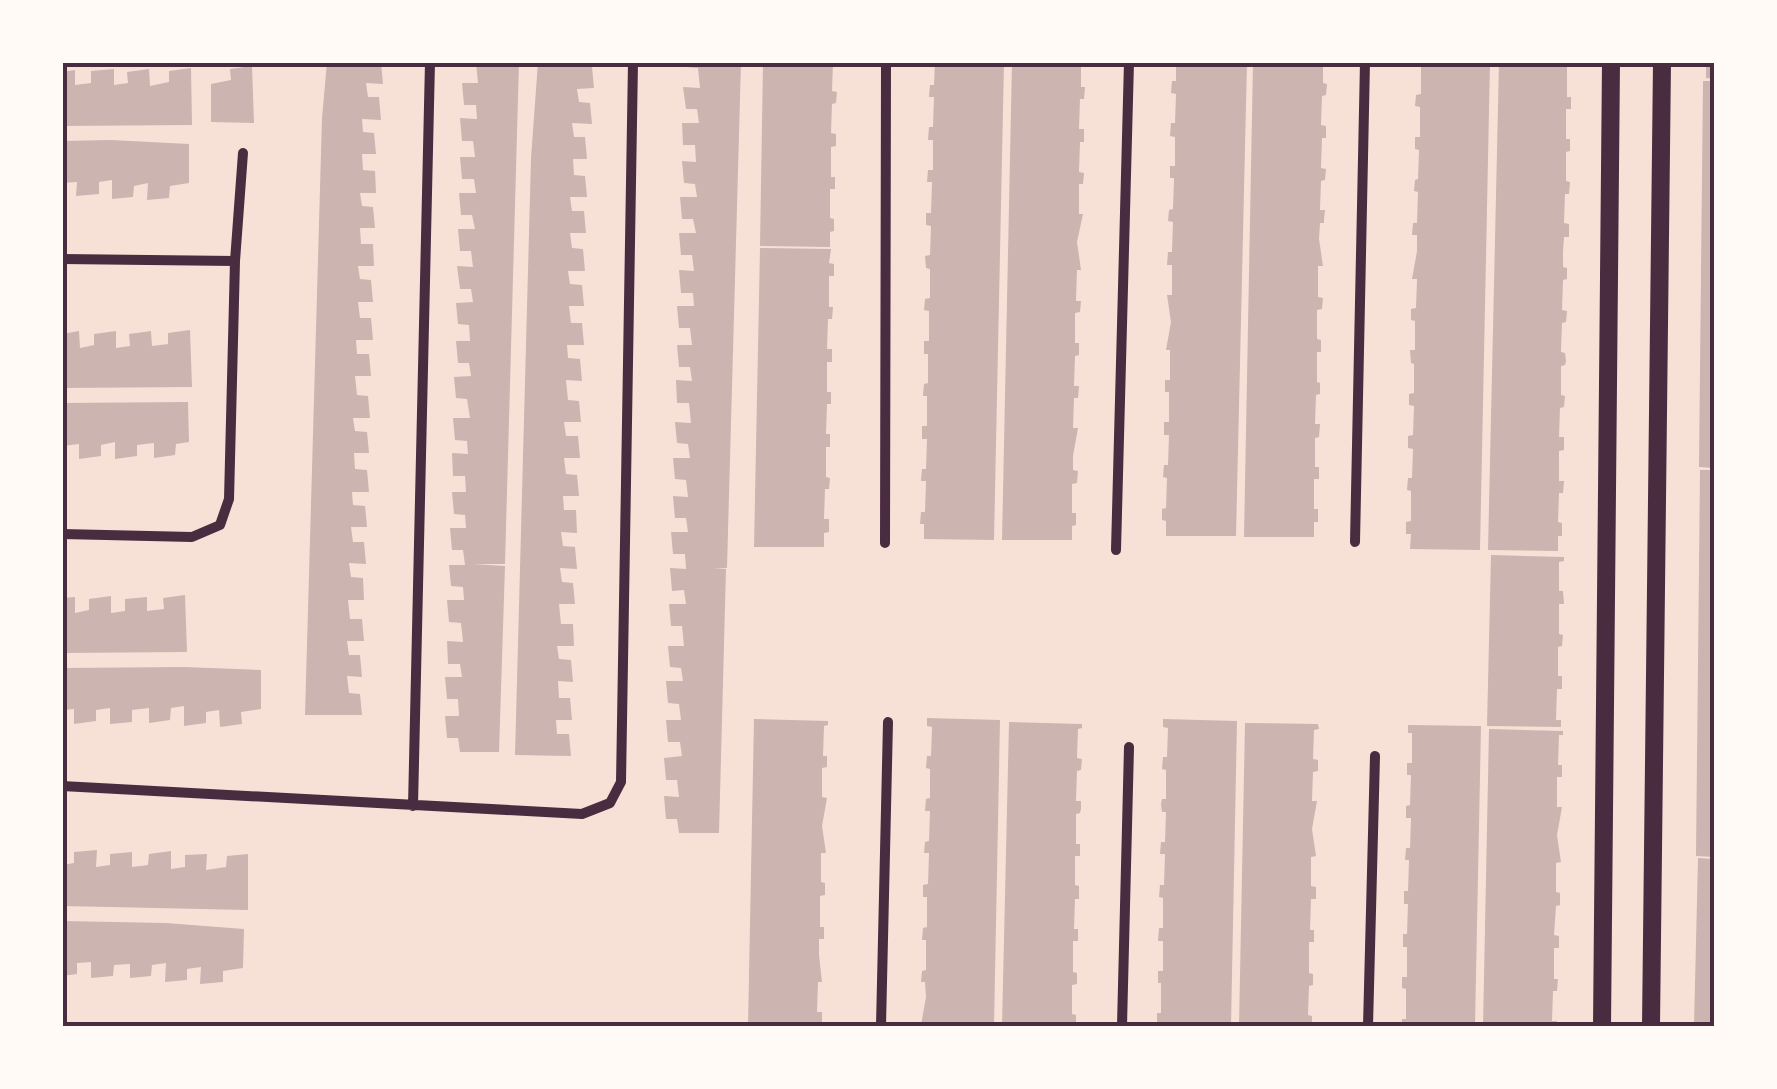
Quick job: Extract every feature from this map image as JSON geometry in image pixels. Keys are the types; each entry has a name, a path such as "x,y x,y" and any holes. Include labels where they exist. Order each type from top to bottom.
{"street":[{"path":"413,806 430,62"},
{"path":"62,786 582,814 610,803 621,782 633,62"},
{"path":"884,543 886,62"},
{"path":"1116,550 1129,62"},
{"path":"1355,542 1365,62"},
{"path":"1602,1026 1611,62"},
{"path":"1650,1026 1662,62"},
{"path":"62,534 192,537 220,525 229,499 235,260 243,152"},
{"path":"62,259 235,260"},
{"path":"881,1026 888,722"},
{"path":"1122,1026 1129,747"},
{"path":"1368,1026 1374,756"}],"building":[{"path":"327,62 381,62 383,84 366,83 368,97 379,97 381,120 362,119 363,132 374,133 376,154 362,154 363,170 375,171 376,193 360,193 362,206 373,207 375,228 360,228 361,244 373,244 374,266 358,266 360,279 371,280 373,302 358,302 360,318 371,318 373,340 356,340 357,354 369,354 371,376 355,376 357,395 368,396 370,418 353,418 355,431 367,432 369,453 354,453 355,469 367,470 369,492 352,492 353,505 365,506 367,527 351,527 353,542 364,542 366,564 349,563 351,577 363,578 364,600 348,600 350,619 362,619 364,641 347,641 349,655 360,655 362,677 347,676 349,693 360,694 362,715 305,715 322,118"},
{"path":"476,62 519,62 505,564 473,564 505,566 499,752 460,752 458,738 447,738 445,716 459,716 458,699 447,699 445,677 462,677 460,664 448,664 447,641 463,642 461,623 449,622 447,600 464,600 463,587 451,586 449,565 465,565 463,550 452,550 450,528 466,528 465,515 454,514 452,492 466,492 465,476 453,476 452,453 468,454 467,441 455,440 453,418 470,418 467,399 456,398 454,377 471,376 469,363 458,363 456,341 470,341 469,325 458,324 456,303 473,302 471,289 460,289 457,266 473,267 471,251 460,251 458,229 475,229 472,215 461,215 459,193 476,193 474,179 462,179 460,157 475,157 473,141 462,141 460,118 477,119 476,105 464,105 462,83 478,83"},
{"path":"538,62 580,62 580,66 592,67 594,88 577,89 579,102 590,103 592,124 572,123 574,137 585,137 587,159 573,159 574,175 585,176 587,197 570,197 572,211 584,211 586,233 570,233 572,248 583,249 585,271 568,271 570,284 582,285 584,306 569,306 571,323 582,323 584,345 567,345 568,358 580,359 582,381 566,380 568,400 579,401 581,422 564,422 566,436 578,436 580,458 564,458 566,474 577,475 579,496 563,496 564,510 576,510 577,533 561,532 563,546 575,547 577,569 560,568 562,582 573,583 575,604 559,604 561,624 573,624 574,646 557,646 559,659 571,660 573,682 558,681 559,698 570,698 572,720 556,720 557,734 569,734 571,756 515,755 531,158"},
{"path":"686,62 741,62 727,568 714,568 726,569 719,833 679,833 677,819 666,819 664,796 679,797 677,780 666,780 664,758 682,756 680,742 668,742 666,720 681,720 679,704 668,703 666,681 683,681 681,668 670,667 668,646 684,646 682,626 671,626 669,604 686,604 684,590 672,591 670,568 686,569 685,554 673,554 671,532 688,532 686,518 675,518 673,496 688,497 686,480 675,479 673,458 690,458 688,444 677,443 675,422 691,423 689,403 677,403 676,380 692,381 690,367 679,367 677,345 692,345 690,328 679,328 677,306 694,306 693,293 681,293 679,270 694,271 692,255 681,255 679,233 696,233 693,219 682,219 680,197 697,197 695,184 684,183 682,161 696,162 695,145 683,145 682,123 699,123 697,109 686,109 683,87 700,88 698,68 686,67"},
{"path":"763,62 833,62 832,91 837,92 836,103 832,104 831,133 836,134 836,146 831,147 835,189 830,189 834,231 830,232 830,247 760,246"},
{"path":"935,62 1004,62 994,540 924,539 924,524 920,524 921,512 925,512 926,481 921,481 922,469 926,469 927,439 922,439 922,426 927,426 924,384 928,383 924,341 929,341 929,311 924,310 925,299 930,298 930,269 926,268 925,256 930,255 931,226 926,225 926,213 931,213 932,182 927,182 928,170 933,170 933,140 928,140 929,127 933,127 934,97 929,97"},
{"path":"1012,62 1081,62 1081,87 1085,87 1084,99 1080,99 1079,129 1084,129 1079,172 1084,173 1083,184 1079,184 1079,214 1083,214 1077,242 1081,270 1077,270 1076,301 1081,301 1080,312 1075,313 1079,355 1075,356 1074,386 1079,386 1078,398 1074,398 1073,428 1078,428 1073,470 1078,471 1077,483 1072,484 1076,525 1072,526 1072,540 1002,540"},
{"path":"1176,62 1247,62 1236,536 1166,536 1166,521 1162,520 1162,509 1166,508 1167,478 1163,477 1164,465 1168,465 1169,435 1164,435 1164,422 1169,422 1165,380 1170,380 1170,350 1166,350 1171,322 1167,295 1172,295 1172,265 1167,265 1168,252 1172,252 1173,222 1168,221 1169,210 1173,209 1174,178 1170,178 1170,166 1175,166 1175,137 1170,136 1171,123 1175,123 1176,94 1171,93 1172,81 1176,81"},
{"path":"1253,62 1323,62 1323,83 1327,84 1326,95 1322,96 1321,125 1326,126 1326,138 1322,138 1321,168 1326,169 1325,180 1321,181 1320,210 1325,210 1319,239 1323,266 1318,266 1318,297 1323,298 1322,309 1317,310 1321,352 1317,352 1320,394 1316,395 1315,424 1320,424 1319,437 1315,438 1319,479 1314,479 1318,522 1314,522 1314,537 1244,537"},
{"path":"1421,62 1490,62 1480,550 1410,549 1411,534 1406,534 1406,522 1411,521 1411,491 1407,490 1408,478 1412,478 1413,449 1408,448 1408,436 1413,435 1414,406 1409,405 1409,394 1414,393 1410,350 1415,350 1411,309 1416,308 1417,279 1412,279 1417,251 1417,235 1412,235 1413,223 1417,223 1418,192 1414,191 1419,150 1415,149 1415,137 1420,137 1420,107 1415,106 1416,95 1421,94"},
{"path":"1499,62 1572,62 1567,67 1571,109 1566,109 1570,151 1566,152 1566,181 1570,182 1569,194 1565,194 1564,223 1569,224 1569,237 1564,237 1563,252 1567,279 1563,280 1562,310 1567,311 1566,322 1562,323 1561,352 1565,353 1566,361 1561,366 1561,395 1565,396 1564,407 1560,408 1559,437 1564,437 1564,450 1559,451 1559,481 1564,481 1563,493 1559,493 1558,522 1562,523 1562,536 1558,536 1558,551 1488,550"},
{"path":"1706,62 1714,62 1714,79 1706,78"},
{"path":"252,66 254,123 211,122 211,84 231,80 230,69"},
{"path":"191,68 192,125 62,126 62,72 75,70 75,85 91,83 91,71 114,69 114,85 128,83 127,72 149,69 150,86 169,82 169,71"},
{"path":"1703,81 1714,81 1714,468 1699,467"},
{"path":"62,141 189,144 189,183 170,186 169,198 147,200 148,183 134,186 133,197 112,199 112,180 99,182 99,194 76,196 77,182 62,183"},
{"path":"760,248 831,249 829,263 834,264 834,276 829,276 829,307 833,307 832,319 828,319 827,349 832,349 832,362 827,362 827,392 831,392 831,404 827,404 826,434 830,434 826,477 830,478 829,489 825,489 824,519 829,519 829,532 824,533 824,547 754,547"},
{"path":"190,330 192,387 62,388 62,334 79,331 80,348 94,345 94,334 116,331 116,348 130,346 129,334 151,331 152,346 168,344 168,333"},
{"path":"188,402 189,442 176,444 175,455 154,458 154,443 137,445 137,456 115,459 115,442 101,445 101,456 79,459 79,444 62,446 62,403"},
{"path":"1700,470 1714,470 1714,857 1696,856"},
{"path":"1491,555 1564,557 1559,562 1559,591 1563,591 1564,604 1559,604 1559,634 1563,635 1562,646 1558,647 1558,676 1562,676 1562,689 1557,689 1556,720 1561,720 1561,727 1487,726"},
{"path":"185,595 187,652 62,653 62,598 75,597 75,613 89,610 89,599 111,596 111,613 125,611 125,599 147,597 147,611 164,609 163,598"},
{"path":"62,668 261,670 261,709 241,712 242,724 220,727 219,710 206,712 206,723 184,726 184,706 171,708 170,720 149,723 149,708 132,710 132,722 110,724 110,708 96,710 96,721 74,724 74,709 62,710"},
{"path":"927,718 1000,720 994,1026 921,1025 926,997 925,982 921,982 922,971 926,970 926,940 922,940 923,928 927,927 923,885 928,884 929,853 924,853 925,842 929,841 930,811 925,811 926,799 930,798 930,769 926,768 927,756 931,756 932,727 927,726"},
{"path":"754,719 828,721 824,726 823,756 827,756 827,767 822,768 822,797 827,798 822,826 826,853 821,853 825,895 820,896 824,939 819,939 822,982 818,982 817,1012 822,1012 822,1025 748,1026"},
{"path":"1163,719 1237,721 1231,1026 1157,1026 1157,1013 1161,1013 1158,971 1163,971 1163,941 1158,941 1159,928 1163,928 1163,898 1159,897 1160,885 1164,885 1165,854 1160,854 1161,842 1165,842 1166,812 1162,812 1161,804 1166,799 1166,770 1162,769 1163,757 1167,757 1168,728 1163,727"},
{"path":"1009,722 1082,724 1078,729 1077,758 1082,759 1081,770 1077,771 1076,801 1081,801 1080,813 1076,814 1080,856 1075,856 1079,899 1075,899 1074,929 1078,929 1078,941 1073,941 1077,984 1072,985 1076,1026 1002,1026"},
{"path":"1245,723 1318,724 1319,729 1314,730 1313,759 1318,760 1318,771 1313,772 1312,801 1317,801 1312,829 1316,856 1311,857 1311,886 1316,887 1316,899 1311,899 1310,930 1314,930 1314,942 1309,942 1313,985 1309,986 1308,1015 1312,1016 1312,1026 1239,1026"},
{"path":"1408,725 1481,726 1475,1026 1401,1026 1402,1019 1406,1019 1402,977 1407,977 1403,934 1407,934 1408,904 1404,904 1404,891 1408,891 1409,860 1405,860 1406,848 1410,848 1411,818 1406,818 1411,775 1407,775 1407,763 1412,763 1412,733 1408,733"},
{"path":"1489,729 1563,731 1559,735 1558,765 1562,765 1562,777 1557,777 1557,807 1562,807 1557,835 1561,862 1556,863 1560,905 1556,906 1554,935 1559,936 1559,948 1554,948 1554,979 1558,979 1557,991 1553,991 1552,1021 1557,1021 1556,1026 1483,1026"},
{"path":"97,850 96,867 110,865 110,854 132,852 132,867 148,865 149,854 171,851 171,869 185,867 185,855 207,854 206,870 226,867 227,856 248,854 248,910 62,906 62,865 74,863 74,852"},
{"path":"1698,858 1714,859 1714,1026 1694,1026"},
{"path":"62,921 244,929 243,968 223,971 223,982 200,984 201,967 187,969 187,980 165,982 166,963 152,965 151,976 130,978 130,964 114,965 113,976 91,978 91,962 77,963 77,974 62,976"}]}
